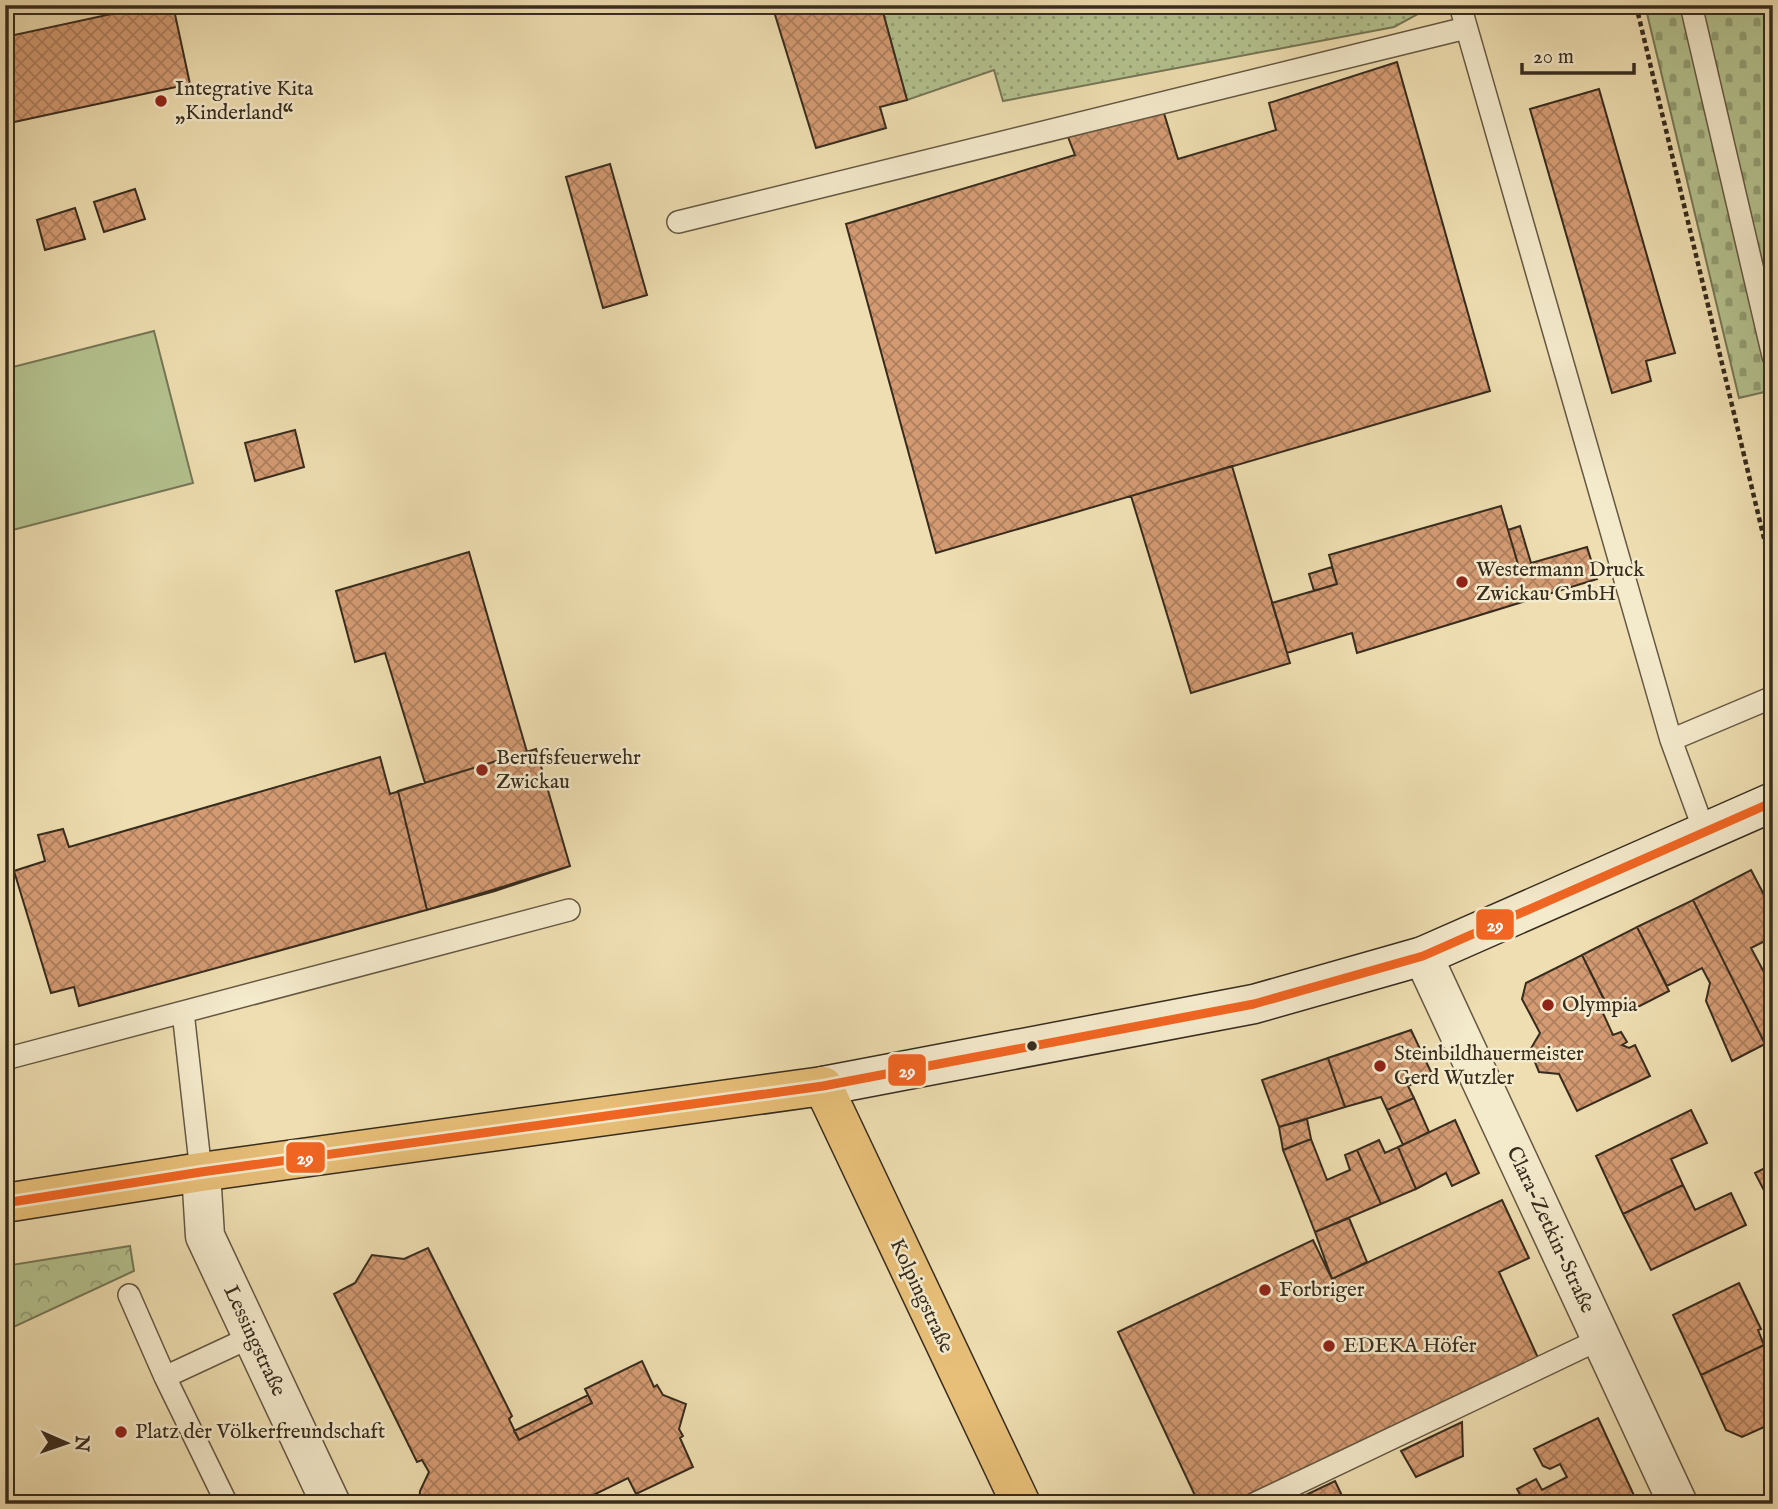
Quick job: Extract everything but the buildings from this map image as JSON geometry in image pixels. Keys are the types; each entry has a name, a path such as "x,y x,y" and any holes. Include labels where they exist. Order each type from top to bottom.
{"main road":[{"path":"5,1203 201,1171 823,1086 1254,1004 1423,956 1773,802"},
{"name":"Clara-Zetkin-Straße","path":"1423,956 1678,1504"},
{"name":"Kolpingstraße","path":"823,1086 1021,1504"},
{"name":"Lessingstraße","path":"201,1171 205,1236 331,1504"}],"lane":[{"path":"1460,5 1671,740 1705,833"},
{"path":"1691,5 1773,356"},
{"path":"678,222 1466,29"},
{"path":"1671,740 1773,697"},
{"path":"5,1059 569,910"},
{"path":"183,1012 201,1171"},
{"path":"129,1296 227,1504"},
{"path":"165,1377 251,1337"},
{"path":"1254,1504 1600,1339"}],"path":[{"path":"1636,5 1773,576"}],"green space":[{"path":"881,5 1427,5 1418,14 1394,27 1003,101 994,70 907,100"},
{"path":"1645,5 1773,5 1773,390 1739,398"},
{"path":"154,331 193,483 5,532 5,369"},
{"path":"130,1246 134,1271 5,1331 5,1266"}],"transit line":[{"name":"29","path":"5,1203 201,1172 823,1086 1254,1004 1423,956 1773,802"}],"place":[{"name":"Integrative Kita „Kinderland“","path":"161,101"},
{"name":"Westermann Druck Zwickau GmbH","path":"1462,582"},
{"name":"Berufsfeuerwehr Zwickau","path":"482,770"},
{"name":"Olympia","path":"1548,1005"},
{"name":"Steinbildhauermeister Gerd Wutzler","path":"1380,1066"},
{"name":"Forbriger","path":"1265,1290"},
{"name":"EDEKA Höfer","path":"1329,1346"},
{"name":"Platz der Völkerfreundschaft","path":"121,1432"}]}
